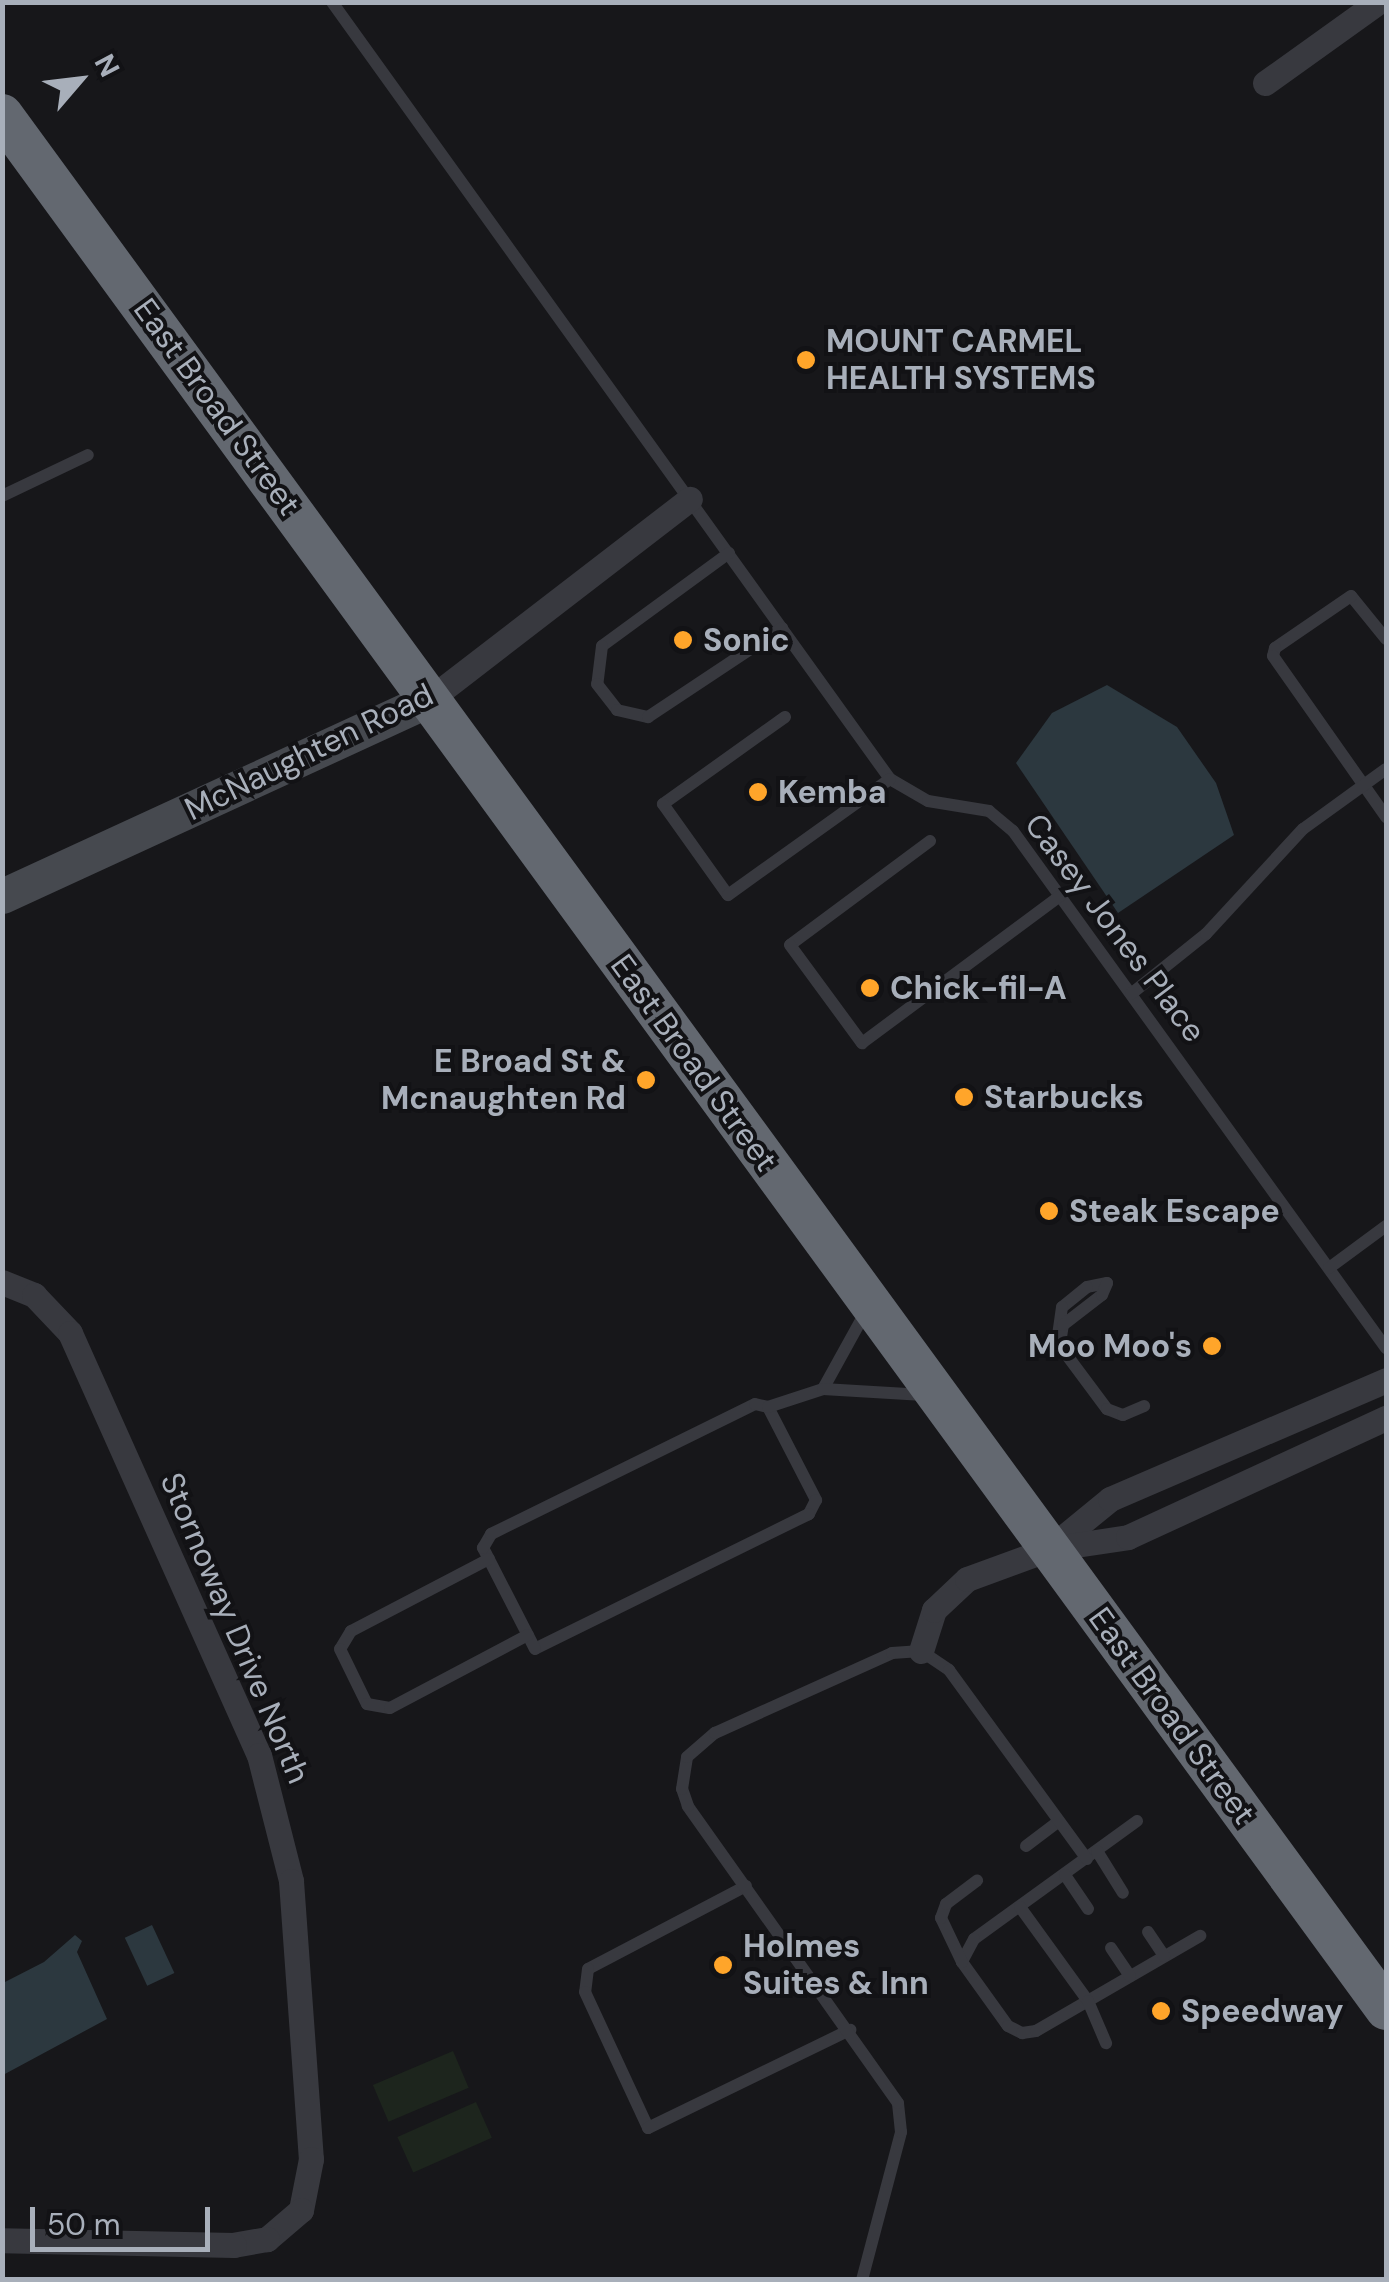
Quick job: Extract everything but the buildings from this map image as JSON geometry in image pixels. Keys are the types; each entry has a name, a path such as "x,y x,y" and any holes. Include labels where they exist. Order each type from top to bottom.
{"highway":[{"name":"East Broad Street","path":"2,115 869,1304 1381,1991"}],"street":[{"path":"1265,83 1378,2"},
{"name":"McNaughten Road","path":"2,896 430,699 690,499"},
{"name":"Stornoway Drive North","path":"2,2240 234,2245 267,2239 301,2210 311,2159 290,1881 259,1755 70,1334 54,1311 6,1283"},
{"path":"1049,1548 1110,1499 1386,1380"},
{"path":"921,1651 934,1610 948,1592 1049,1548 1128,1536 1386,1418"}],"lane":[{"name":"Casey Jones Place","path":"332,2 890,779 928,800 989,811 1013,831 1386,1348"},
{"path":"2,496 88,455"},
{"path":"729,553 602,646 598,684 618,710 648,716 782,628"},
{"path":"1386,639 1351,596 1275,648 1273,656 1386,817"},
{"path":"785,717 664,804 728,895 890,779"},
{"path":"1130,994 1206,934 1303,828 1386,769"},
{"path":"930,841 790,945 862,1043 1060,896"},
{"path":"1329,1268 1386,1226"},
{"path":"1107,1282 1087,1287 1062,1306 1054,1329 1065,1354 1107,1409 1123,1415 1144,1406"},
{"path":"822,1390 869,1304"},
{"path":"768,1408 816,1500 810,1514 552,1646 535,1650 483,1548 491,1534 739,1411 768,1408 822,1390 936,1395"},
{"path":"489,1558 351,1631 340,1649 346,1663 368,1704 390,1708 528,1635"},
{"path":"862,2280 901,2132 891,2087 688,1806 682,1789 687,1756 715,1733 876,1660 921,1651 949,1670 1059,1822 1123,1893"},
{"path":"962,1962 974,1939 1137,1821"},
{"path":"1026,1846 1059,1822"},
{"path":"1065,1875 1088,1909"},
{"path":"977,1882 946,1904 941,1918 962,1962 1008,2026 1022,2033 1088,2001 1200,1936"},
{"path":"746,1886 588,1969 586,1992 648,2128 850,2030"},
{"path":"1020,1906 1088,2001 1106,2043"},
{"path":"1148,1932 1164,1956"},
{"path":"1112,1948 1130,1976"}],"shaded area":[{"path":"1107,685 1177,727 1216,783 1234,835 1118,913 1016,763 1052,713"},
{"path":"152,1925 174,1973 147,1986 125,1938"},
{"path":"75,1935 82,1941 77,1952 107,2019 3,2075 3,1983 44,1962"},
{"path":"453,2051 469,2088 389,2122 373,2085"},
{"path":"476,2102 492,2138 413,2173 397,2137"}],"place":[{"name":"MOUNT CARMEL HEALTH SYSTEMS","path":"806,360"},
{"name":"Sonic","path":"683,640"},
{"name":"Kemba","path":"758,792"},
{"name":"Chick-fil-A","path":"870,988"},
{"name":"E Broad St & Mcnaughten Rd","path":"646,1080"},
{"name":"Starbucks","path":"964,1097"},
{"name":"Steak Escape","path":"1049,1211"},
{"name":"Moo Moo's","path":"1212,1346"},
{"name":"Holmes Suites & Inn","path":"723,1965"},
{"name":"Speedway","path":"1161,2011"}]}
